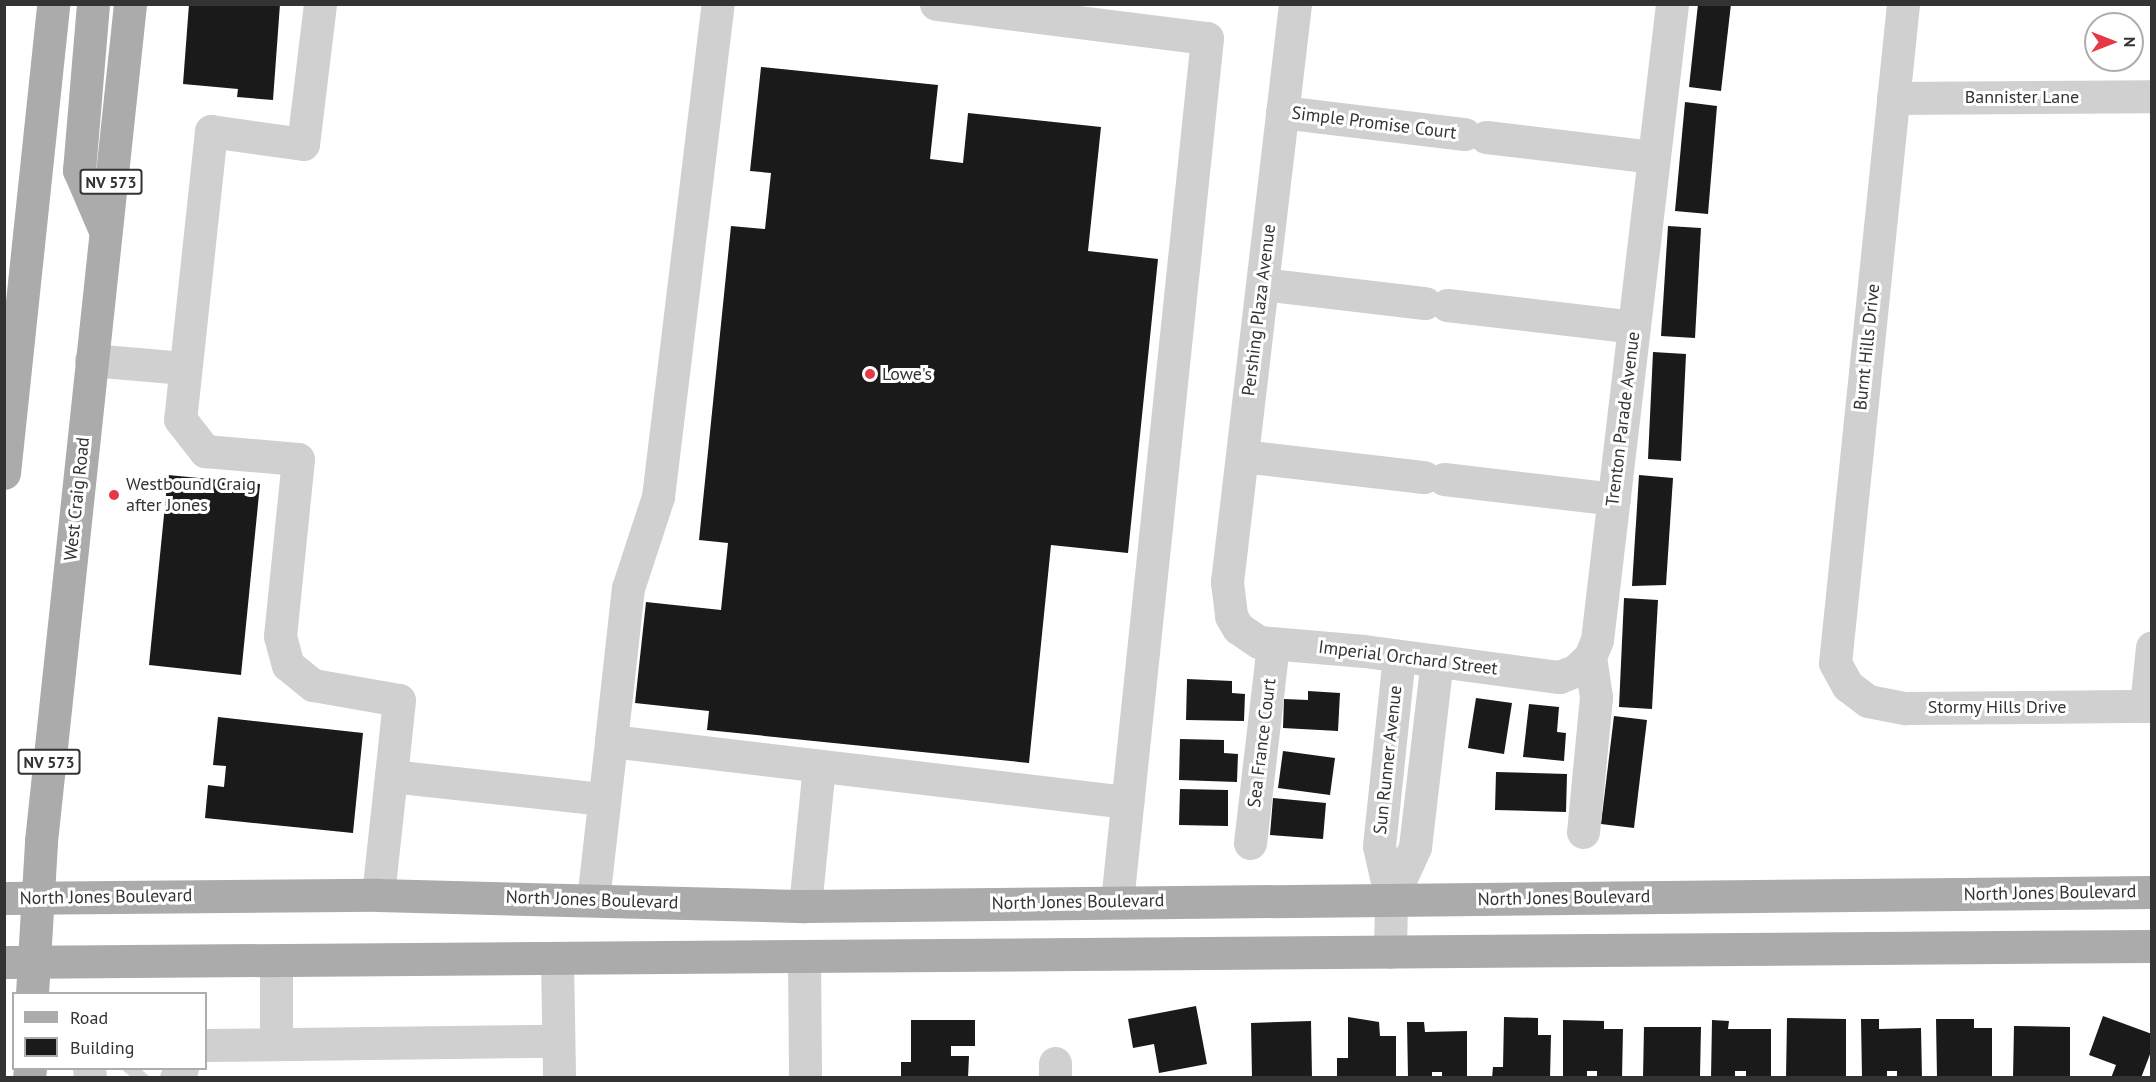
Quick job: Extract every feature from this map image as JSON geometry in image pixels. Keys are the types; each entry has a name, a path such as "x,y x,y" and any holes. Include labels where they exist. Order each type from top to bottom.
{"main road":[{"path":"4,473 53,4"},
{"path":"93,4 79,170 105,232"},
{"name":"West Craig Road","path":"32,992 19,961 37,898 130,4"},
{"name":"North Jones Boulevard","path":"4,898 378,895 805,906 2151,892"},
{"path":"804,957 805,906"},
{"path":"19,961 276,962 2151,946"}],"street":[{"path":"320,4 303,144 211,131 180,419 205,451 298,459 280,636 288,665 314,686 399,700 378,895"},
{"path":"592,900 628,588 658,497 718,4"},
{"path":"936,4 1207,38 1117,901"},
{"name":"Pershing Plaza Avenue","path":"1231,616 1227,582 1295,4"},
{"name":"Trenton Parade Avenue","path":"1583,832 1596,697 1590,657 1597,640 1672,4"},
{"name":"Burnt Hills Drive","path":"1848,686 1835,663 1903,4"},
{"name":"Bannister Lane","path":"1893,98 2151,96"},
{"name":"Simple Promise Court","path":"1282,112 1654,157"},
{"path":"1263,284 1634,327"},
{"path":"92,360 184,368"},
{"path":"1242,456 1614,499"},
{"name":"Imperial Orchard Street","path":"1231,616 1248,637 1273,644 1399,656 1559,677 1575,670 1590,657"},
{"name":"Sea France Court","path":"1250,843 1273,644"},
{"path":"2149,706 2151,647"},
{"name":"Sun Runner Avenue","path":"1390,952 1391,900 1379,846 1399,656"},
{"name":"Sun Runner Avenue","path":"1391,900 1414,848 1437,661"},
{"name":"Stormy Hills Drive","path":"1848,686 1868,701 1905,708 2149,706"},
{"path":"610,741 1127,802"},
{"path":"805,906 819,766"},
{"path":"391,776 604,799"},
{"path":"804,957 805,1077"},
{"path":"558,960 559,1077"},
{"path":"276,962 276,1044"},
{"path":"207,1045 558,1041"}],"building":[{"path":"189,4 280,4 273,100 237,97 238,89 183,84"},
{"path":"1698,4 1731,4 1721,91 1689,87"},
{"path":"761,67 938,85 930,159 963,163 968,113 1101,127 1088,251 1158,259 1128,553 1051,545 1029,763 707,730 709,711 635,703 646,602 721,610 728,543 699,540 731,226 765,229 771,173 750,171"},
{"path":"1685,102 1717,106 1708,214 1675,211"},
{"path":"1668,226 1701,228 1695,338 1661,336"},
{"path":"1653,352 1686,354 1681,461 1648,459"},
{"path":"168,475 260,484 241,675 149,665"},
{"path":"1639,475 1673,478 1666,585 1632,586"},
{"path":"1624,598 1658,600 1652,709 1619,707"},
{"path":"1187,679 1232,681 1232,693 1245,694 1244,721 1186,720"},
{"path":"1308,691 1340,693 1338,731 1283,728 1284,699 1308,700"},
{"path":"1476,698 1512,703 1504,754 1468,748"},
{"path":"1529,704 1559,707 1557,732 1566,733 1564,761 1523,757"},
{"path":"1614,716 1647,720 1634,828 1601,824"},
{"path":"218,717 363,733 353,833 205,818 208,785 224,787 226,766 213,765"},
{"path":"1180,739 1224,740 1224,753 1238,754 1237,782 1179,780"},
{"path":"1283,751 1335,758 1330,795 1278,788"},
{"path":"1496,772 1567,774 1566,812 1495,810"},
{"path":"1180,789 1228,790 1228,826 1179,825"},
{"path":"1273,798 1326,803 1323,839 1270,835"},
{"path":"1196,1006 1207,1064 1159,1073 1154,1044 1133,1048 1128,1019"},
{"path":"2103,1016 2152,1034 2152,1049 2141,1078 2111,1078 2116,1065 2089,1055"},
{"path":"1348,1017 1379,1022 1380,1036 1396,1036 1396,1078 1337,1078 1337,1058 1348,1058"},
{"path":"1504,1017 1538,1018 1538,1035 1551,1035 1550,1078 1492,1078 1493,1067 1503,1067"},
{"path":"1787,1018 1846,1019 1846,1078 1786,1078"},
{"path":"1861,1019 1879,1019 1879,1029 1921,1028 1922,1078 1897,1078 1897,1071 1887,1071 1887,1078 1862,1078"},
{"path":"1936,1019 1974,1019 1974,1028 1992,1028 1992,1078 1937,1078"},
{"path":"911,1020 975,1020 975,1046 951,1046 951,1056 969,1056 968,1078 901,1078 901,1062 911,1062"},
{"path":"1563,1020 1604,1021 1604,1029 1623,1029 1622,1078 1597,1078 1597,1071 1587,1071 1587,1078 1563,1078"},
{"path":"1712,1020 1729,1021 1728,1029 1771,1029 1771,1078 1746,1078 1746,1071 1735,1071 1735,1078 1711,1078"},
{"path":"1311,1021 1312,1078 1252,1078 1251,1023"},
{"path":"1407,1022 1424,1022 1425,1032 1467,1031 1467,1078 1442,1078 1442,1072 1432,1072 1432,1078 1408,1078"},
{"path":"2014,1026 2070,1027 2070,1078 2013,1078"},
{"path":"1644,1027 1701,1027 1700,1076 1643,1078"}],"tunnel":[{"path":"132,1078 139,1070"}],"place":[{"name":"Lowe's","path":"870,374"},
{"name":"Westbound Craig after Jones","path":"114,495"}]}
